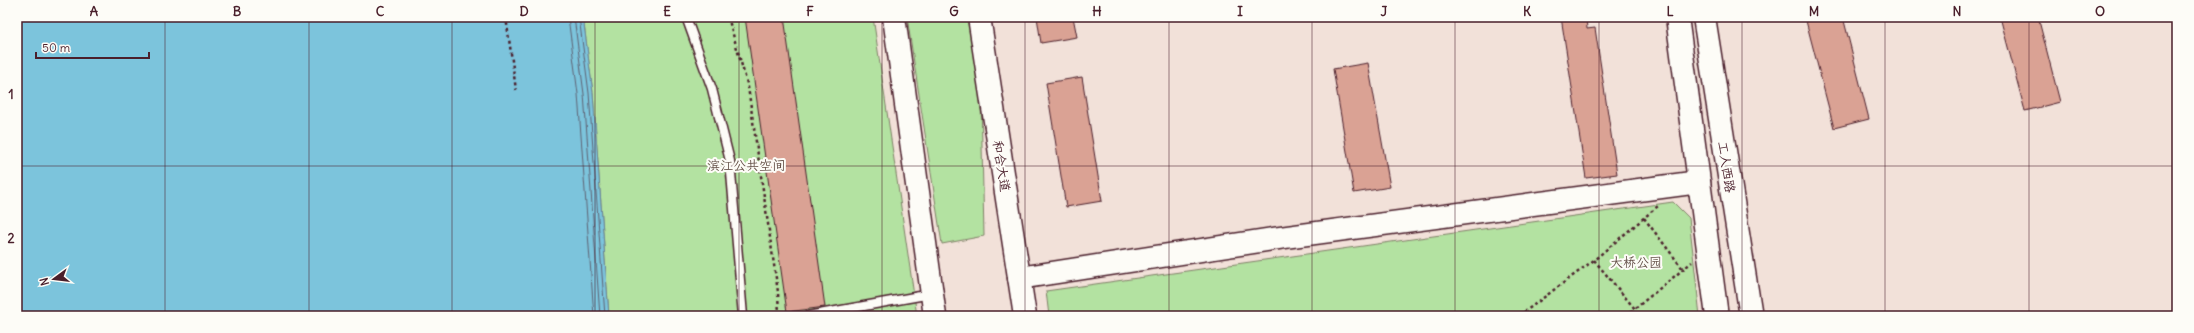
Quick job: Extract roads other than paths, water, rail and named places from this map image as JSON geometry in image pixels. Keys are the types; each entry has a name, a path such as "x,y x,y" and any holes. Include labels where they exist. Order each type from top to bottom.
{"main road":[{"path":"894,17 935,316"},
{"name":"和合大道","path":"979,17 1025,316"},
{"path":"1677,17 1717,316"},
{"name":"工人西路","path":"1704,17 1750,316"},
{"path":"1019,278 1286,238 1700,182"}],"lane":[{"path":"686,17 712,89 730,161 743,316"},
{"path":"808,316 839,313 932,294"}],"water":[{"path":"17,17 583,17 593,93 609,316 17,316"}],"park label":[{"name":"滨江公共空间","path":"746,165"},
{"name":"大桥公园","path":"1636,262"}]}
